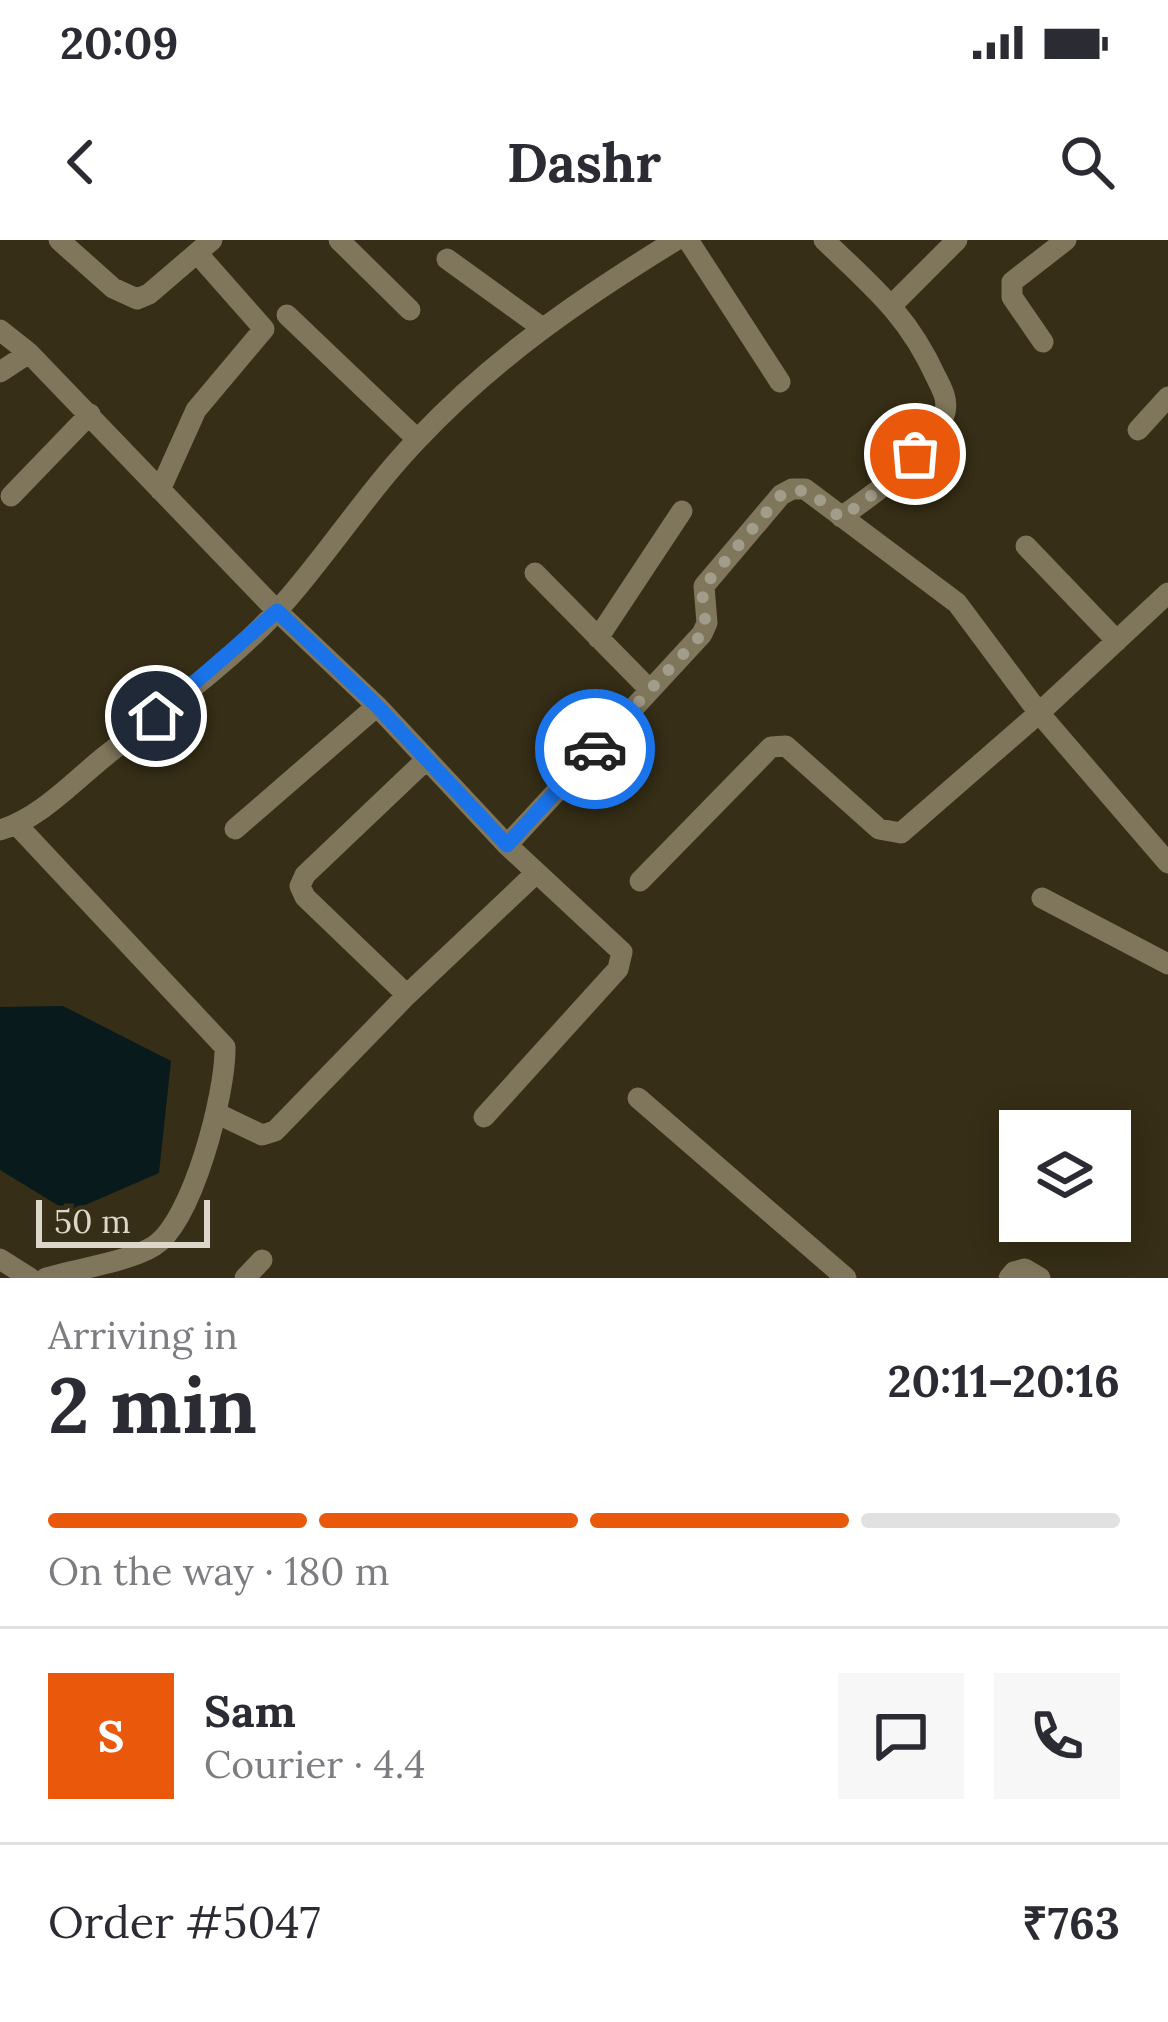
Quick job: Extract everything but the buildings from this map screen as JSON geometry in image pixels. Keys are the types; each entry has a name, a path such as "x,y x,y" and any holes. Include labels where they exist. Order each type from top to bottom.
{"street":[{"path":"59,240 113,288 137,299 204,246 264,328 196,410 160,490"},
{"path":"339,240 410,310"},
{"path":"46,1278 156,1244 192,1186 212,1138 225,1058 221,1040 9,827 187,691 277,611 417,439 541,327 676,240"},
{"path":"688,240 779,382"},
{"path":"824,240 892,305 918,338 946,399 944,416 902,473 841,518"},
{"path":"892,305 958,240"},
{"path":"1043,342 1012,296 1012,282 1066,240"},
{"path":"447,259 541,327"},
{"path":"287,315 417,439"},
{"path":"0,330 90,414 507,845 616,944 622,960 484,1117"},
{"path":"0,372 29,353"},
{"path":"1138,430 1168,397"},
{"path":"11,496 90,414"},
{"path":"507,845 702,634 707,623 704,586 781,495 805,489 957,603 1040,713 1168,863"},
{"path":"598,638 682,511"},
{"path":"1026,546 1117,641"},
{"path":"535,573 650,690"},
{"path":"640,881 771,747 786,746 879,829 901,833 1040,713 1168,593"},
{"path":"235,829 377,706"},
{"path":"407,995 305,897 300,886 305,875 428,759"},
{"path":"216,1113 262,1135 275,1131 536,872"},
{"path":"1042,898 1168,964"},
{"path":"638,1098 846,1278"},
{"path":"0,1258 30,1278"},
{"path":"245,1278 262,1260"},
{"path":"1009,1278 1025,1269 1040,1278"}],"shaded area":[{"path":"63,1006 171,1061 159,1173 69,1212 0,1170 0,1007"}],"way so far":[{"path":"595,749 702,634 707,623 704,586 781,495 805,489 841,518 902,473 915,454"}],"route":[{"path":"156,716 277,611 377,706 507,845 595,749"}]}
